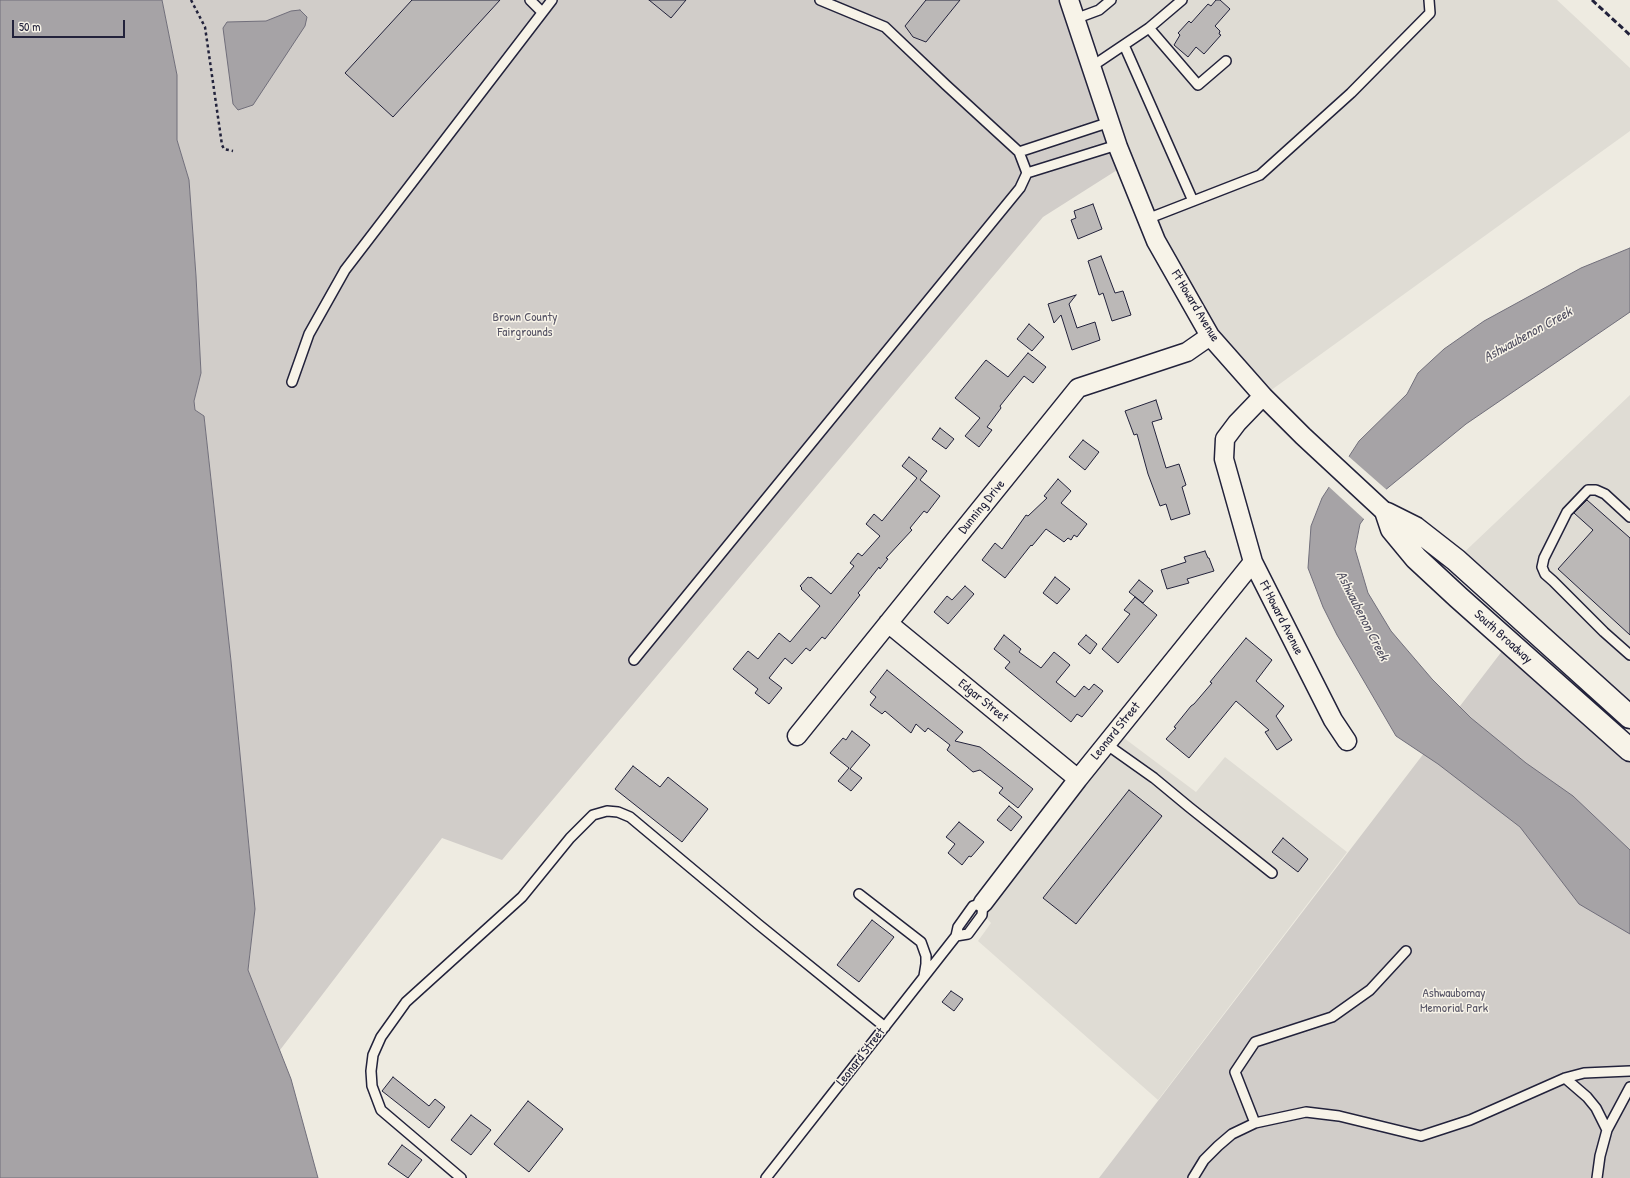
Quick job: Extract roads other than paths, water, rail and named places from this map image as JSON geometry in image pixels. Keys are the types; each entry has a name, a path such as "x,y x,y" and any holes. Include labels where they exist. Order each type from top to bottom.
{"street":[{"name":"Ft Howard Avenue","path":"1069,0 1117,145 1156,241 1210,336 1263,396 1237,423 1225,439 1224,459 1253,562 1333,720 1347,742"},
{"name":"Dunning Drive","path":"797,736 1078,388 1188,352 1210,336"},
{"name":"South Broadway","path":"1263,396 1387,514 1415,528 1456,560 1630,717"},
{"name":"South Broadway","path":"1387,514 1392,529 1416,558 1629,748"},
{"name":"Leonard Street","path":"983,903 1078,779 1253,562"},
{"name":"Edgar Street","path":"888,623 1078,779"}],"lane":[{"path":"530,0 542,12"},
{"path":"292,382 309,334 345,270 552,0"},
{"path":"820,0 885,27 1020,152 1028,173"},
{"path":"1076,19 1099,10 1111,0"},
{"path":"1091,66 1149,28 1182,0"},
{"path":"1147,219 1260,175 1351,93 1430,13 1429,0"},
{"path":"1149,28 1198,85 1226,61"},
{"path":"1124,45 1193,201"},
{"path":"1020,152 1110,122"},
{"path":"634,660 1020,188 1028,173 1117,145"},
{"path":"1630,517 1605,494 1596,490 1588,490 1566,512 1544,558 1542,567 1545,574 1630,655"},
{"path":"1106,744 1154,778 1272,873"},
{"path":"461,1178 381,1110 372,1086 371,1071 373,1055 381,1037 406,1002 522,897 570,838 593,815 607,812 618,812 630,817 758,924 885,1027"},
{"path":"859,894 921,942 926,956 924,978"},
{"name":"Leonard Street","path":"766,1178 956,936 958,927 973,906 983,903"},
{"path":"1255,1123 1235,1072 1255,1042 1332,1017 1370,990 1406,951"},
{"path":"1193,1178 1204,1160 1218,1146 1232,1134 1255,1123 1306,1112 1339,1116 1421,1136 1470,1120 1565,1078 1584,1073 1630,1071"},
{"path":"1565,1078 1587,1097 1596,1108 1607,1130"},
{"path":"1598,1178 1600,1156 1607,1130 1630,1087"}],"water":[{"path":"0,0 162,0 177,75 177,140 189,180 201,373 194,401 195,410 204,416 231,661 255,909 248,970 291,1079 318,1178 0,1178"},
{"path":"300,10 307,17 305,26 253,105 238,110 233,104 223,28 227,22 266,21 291,11"},
{"name":"Ashwaubenon Creek","path":"1630,248 1630,312 1466,424 1384,491 1360,524 1355,549 1368,593 1391,631 1432,679 1471,718 1526,763 1573,796 1630,850 1630,934 1579,904 1520,827 1438,764 1396,736 1337,635 1323,607 1308,568 1311,526 1322,498 1359,441 1407,394 1418,373 1444,349 1484,321 1581,268"}],"railway":[{"path":"1592,0 1630,35"}],"park label":[{"name":"Brown County Fairgrounds","path":"525,326"},
{"name":"Ashwaubomay Memorial Park","path":"1454,1002"}]}
